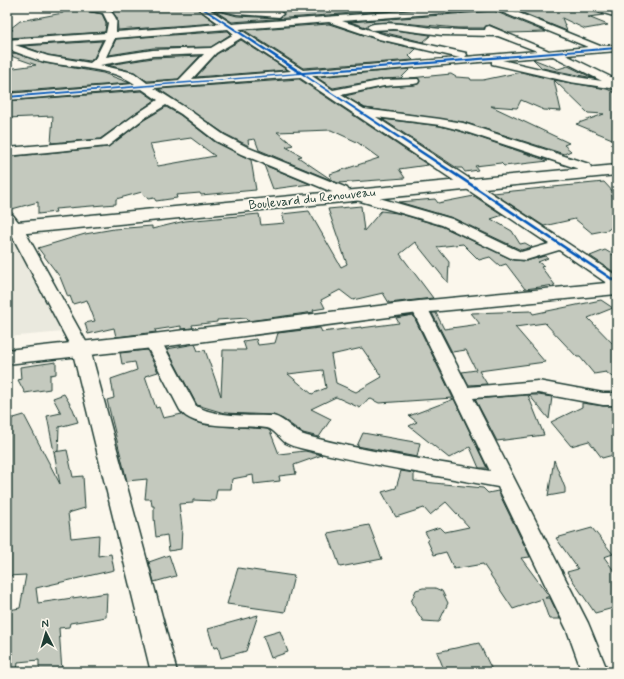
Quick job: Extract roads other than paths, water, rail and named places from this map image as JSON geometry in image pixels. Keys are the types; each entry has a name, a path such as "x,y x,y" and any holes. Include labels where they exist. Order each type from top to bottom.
{"main road":[{"name":"Boulevard du Renouveau","path":"10,223 348,193 617,164"},
{"name":"Boulevard du Renouveau","path":"466,181 617,170"},
{"path":"7,357 153,341 419,307 617,288"}],"street":[{"path":"84,7 102,10 110,16 113,24 111,28 111,36 95,64"},
{"path":"200,7 228,27 303,74 466,181 617,283"},
{"path":"218,7 237,11 311,16 326,19 382,37 477,59 617,86"},
{"path":"7,43 228,27 438,9 493,7"},
{"path":"496,7 617,56"},
{"path":"593,7 617,14"},
{"path":"438,9 461,18"},
{"path":"472,22 550,52 617,83"},
{"path":"352,28 394,26 437,32 499,33"},
{"path":"182,83 213,51 240,34"},
{"path":"7,46 46,59 95,64 130,76 165,101 185,112 220,138 259,157 348,193 447,222 518,256 526,256 561,245"},
{"path":"7,97 303,74 550,52 617,48"},
{"path":"95,64 152,53 213,51"},
{"path":"332,93 384,83 414,81"},
{"path":"7,152 104,143 139,117 165,101"},
{"path":"359,111 440,122 463,127 586,167"},
{"path":"10,223 80,349 164,672"},
{"path":"419,307 579,630 595,672"},
{"path":"153,341 189,410 196,414 222,420 273,422 299,441 359,454 505,481"},
{"path":"462,393 538,387 617,400"}]}
